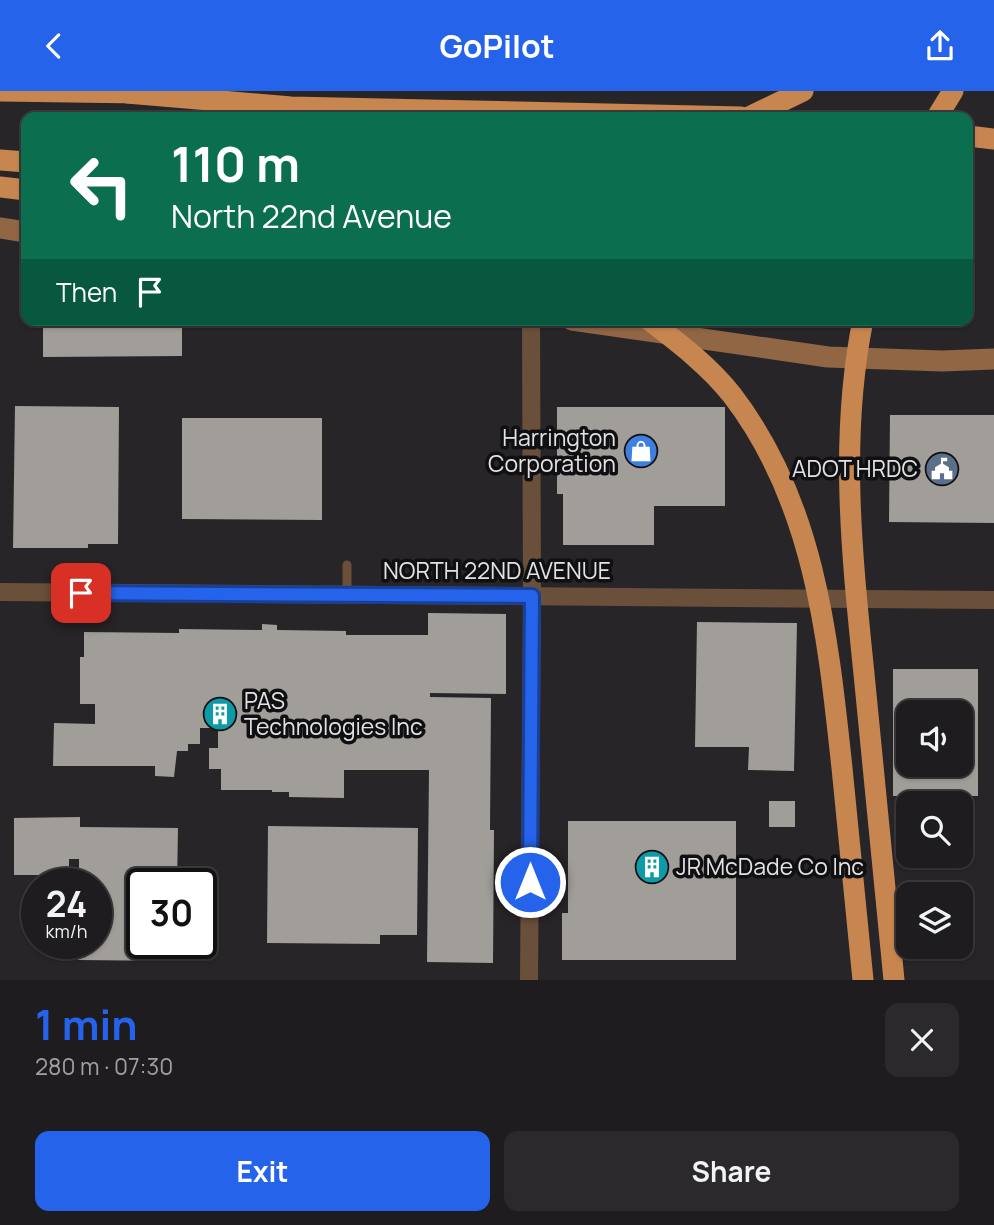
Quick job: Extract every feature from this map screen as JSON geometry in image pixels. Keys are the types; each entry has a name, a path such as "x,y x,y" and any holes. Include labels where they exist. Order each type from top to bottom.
{"highway":[{"path":"0,91 206,91"},
{"path":"759,112 803,91"},
{"path":"940,112 953,91"},
{"path":"127,93 304,107 585,112"},
{"path":"973,137 994,139"},
{"path":"0,160 21,162"},
{"path":"0,187 21,189"},
{"path":"656,326 705,366 732,395 768,452 799,519 821,604 832,680 863,980"},
{"path":"862,326 853,381 848,475 855,587 894,980"}],"main road":[{"path":"0,227 21,231"},
{"path":"614,326 828,357 919,361 994,359"}],"street":[{"path":"529,980 531,326"},
{"name":"NORTH 22ND AVENUE","path":"0,593 994,600"}],"lane":[{"path":"346,565 347,594"}],"building":[{"path":"43,326 182,326 182,356 43,357"},
{"path":"15,406 119,407 118,544 88,544 88,548 13,548"},
{"name":"Harrington Corporation","path":"557,407 725,407 725,506 654,506 654,545 563,545 563,494 557,494"},
{"name":"ADOT HRDC","path":"890,415 994,415 994,523 889,522"},
{"path":"182,418 322,418 322,520 182,519"},
{"path":"428,613 506,614 506,694 430,693 430,697 491,698 493,963 427,962 429,770 344,770 344,798 289,797 289,792 272,790 221,790 221,769 209,769 209,748 218,748 218,728 200,728 200,744 188,744 188,751 177,751 174,777 155,776 155,766 53,766 54,723 95,724 95,704 80,704 80,657 84,657 84,632 262,630 262,624 277,625 277,630 346,631 346,635 428,635"},
{"path":"697,622 797,623 794,771 748,770 749,747 695,747"},
{"path":"893,669 978,669 978,796 973,796 973,791 896,791 896,796 893,796"},
{"path":"769,801 795,801 795,827 769,827"},
{"path":"80,817 80,827 178,828 177,868 126,868 126,959 176,961 78,960 112,959 112,868 79,868 79,859 69,859 69,868 21,868 21,875 14,875 14,818"},
{"name":"JR McDade Co Inc","path":"568,821 736,821 736,960 562,960 562,913 568,913"},
{"path":"268,826 418,828 417,935 380,935 380,944 267,943"}],"place":[{"name":"Harrington Corporation","path":"641,451"},
{"name":"ADOT HRDC","path":"942,469"},
{"name":"PAS Technologies Inc","path":"220,714"},
{"name":"JR McDade Co Inc","path":"652,867"}],"route":[{"path":"81,593 532,596 530,882"}]}
